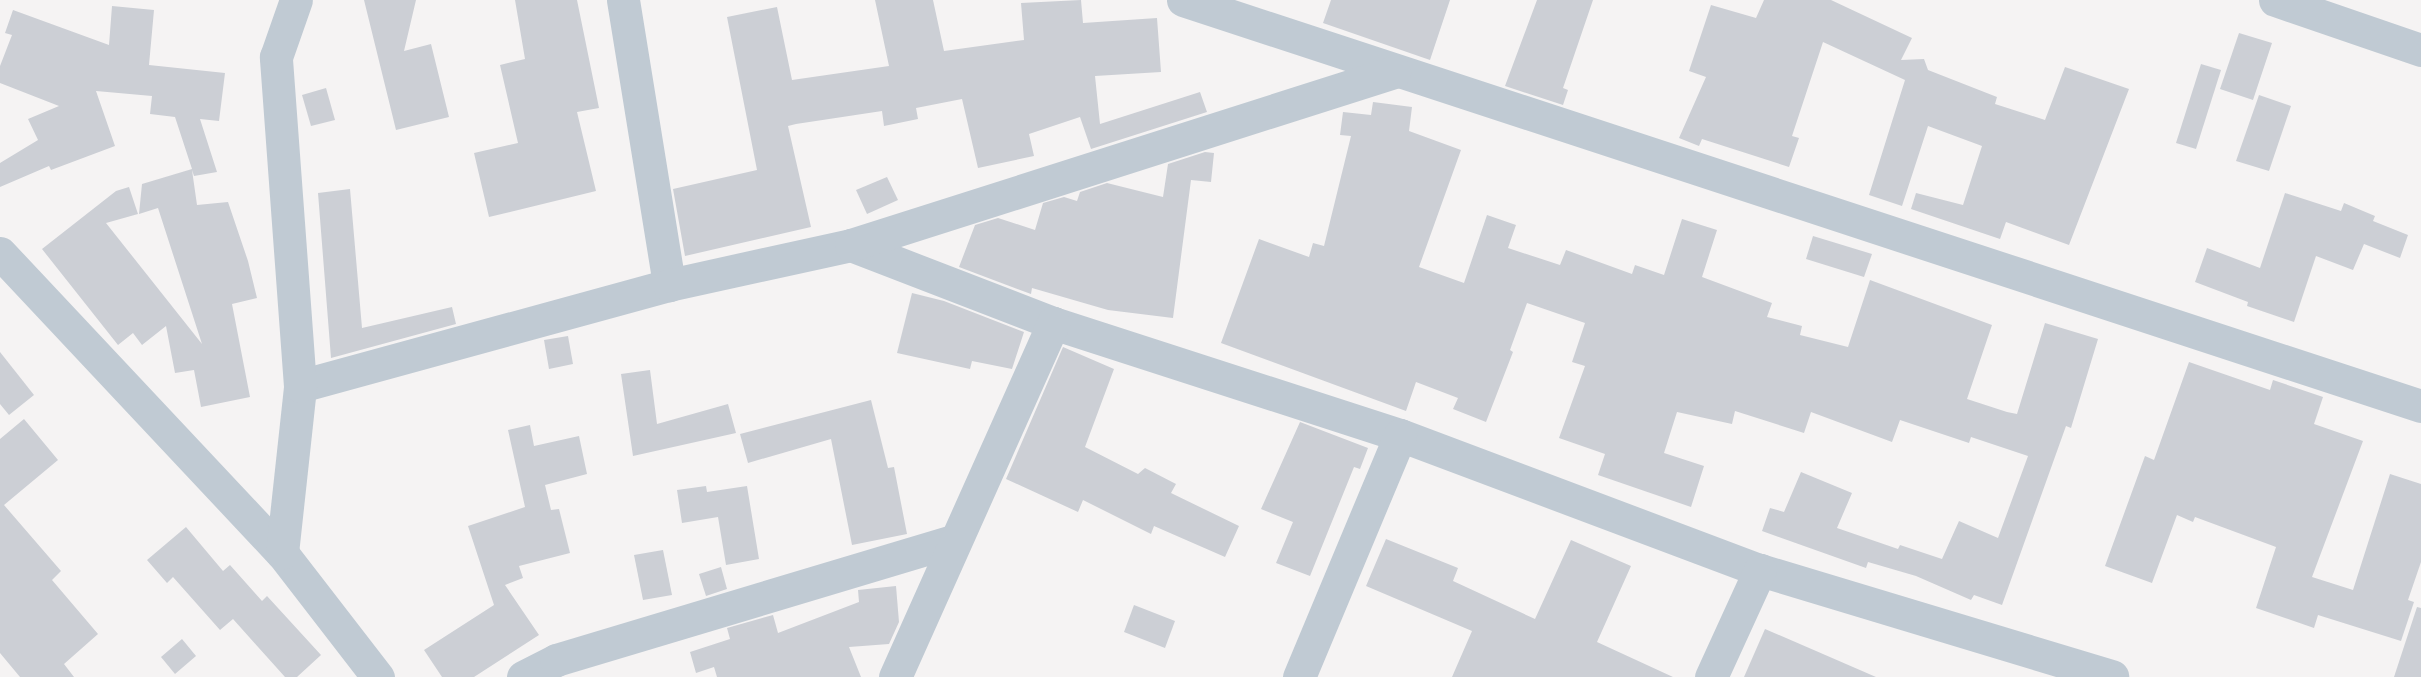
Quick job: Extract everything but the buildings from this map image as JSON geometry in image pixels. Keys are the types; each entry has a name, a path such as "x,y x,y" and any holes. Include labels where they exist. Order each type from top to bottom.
{"street":[{"path":"282,553 300,386 276,57 296,0"},
{"path":"623,0 669,285"},
{"path":"1183,0 1394,72 2421,406"},
{"path":"2276,0 2421,50"},
{"path":"300,386 669,285 851,245 1394,72"},
{"path":"851,245 1053,323 1400,435 1760,570 2112,677"},
{"path":"0,253 282,553 378,677"},
{"path":"895,677 953,541 1053,323"},
{"path":"1299,677 1400,435"},
{"path":"523,677 556,660 953,541"},
{"path":"1711,677 1760,570"}]}
